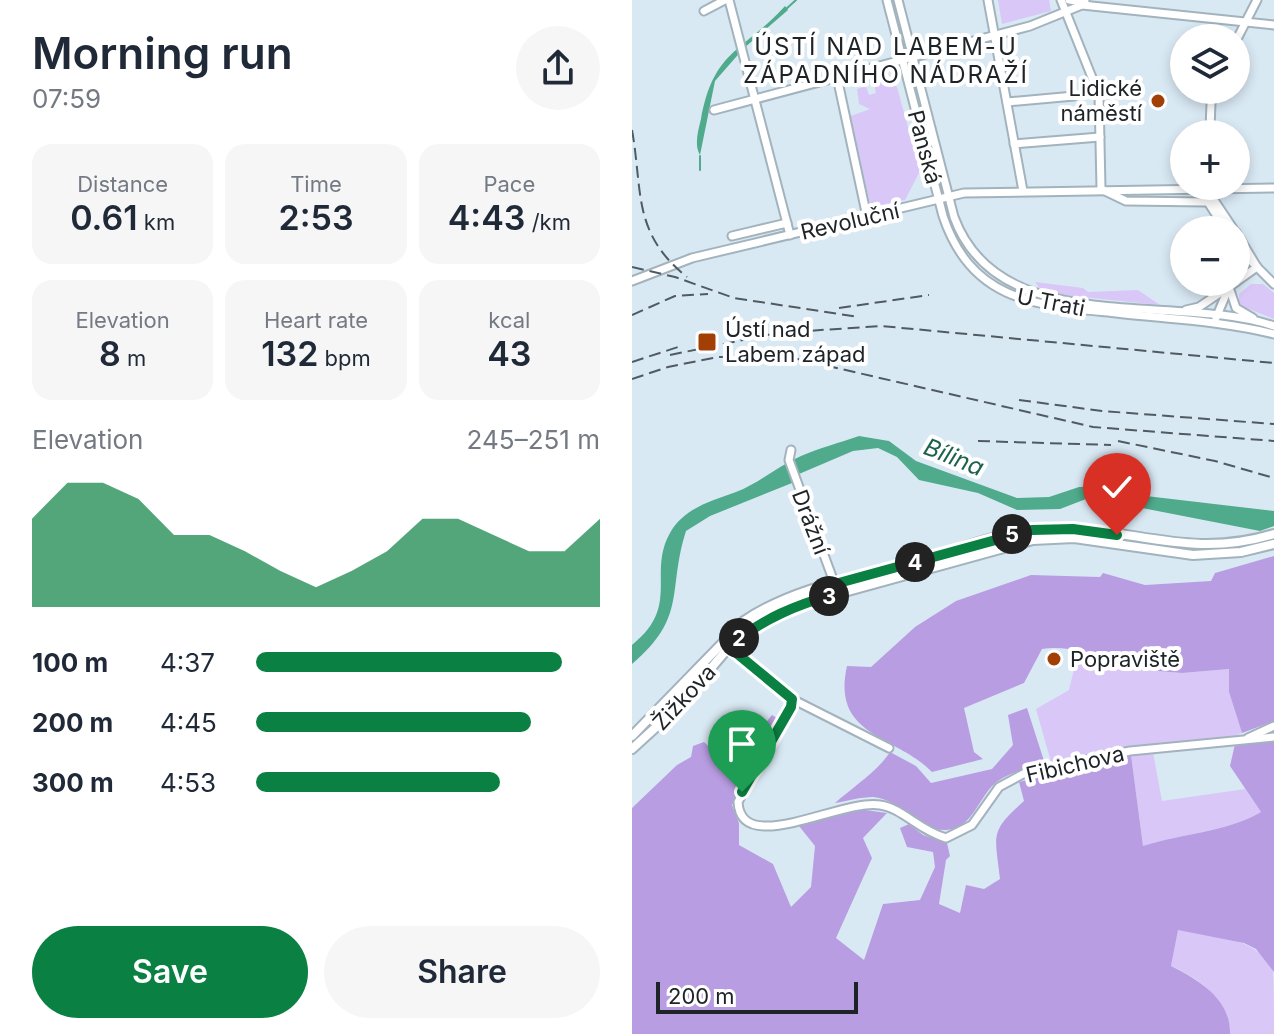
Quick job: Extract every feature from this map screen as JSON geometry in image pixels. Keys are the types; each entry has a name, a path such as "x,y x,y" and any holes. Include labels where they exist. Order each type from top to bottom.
{"main road":[{"name":"Žižkova","path":"632,749 678,707 729,647 749,630 782,611 837,589 997,538 1050,533"},
{"path":"1050,533 1195,546 1238,543 1274,534"},
{"path":"1050,533 1193,555 1241,552 1274,544"},
{"name":"Žižkova","path":"632,736 744,621 779,602 837,589"}],"street":[{"path":"704,11 727,0 790,235"},
{"name":"Panská","path":"887,0 939,201"},
{"name":"Panská","path":"898,0 949,198"},
{"path":"988,0 1023,191"},
{"path":"1061,0 1099,95 1101,189"},
{"path":"1069,0 1274,25"},
{"path":"1150,12 1152,0"},
{"path":"1245,22 1257,0"},
{"path":"714,110 1056,18 1082,5 1115,7"},
{"path":"837,77 867,217"},
{"path":"1007,102 1074,96"},
{"path":"1014,144 1100,137"},
{"name":"Revoluční","path":"1250,189 1274,188"},
{"name":"Revoluční","path":"1101,189 1126,201 1207,202"},
{"name":"Revoluční","path":"632,281 671,264 981,191 1170,189"},
{"name":"U Trati","path":"949,198 968,248 986,268 1012,285 1049,297 1180,311 1274,334"},
{"path":"1213,200 1225,216"},
{"path":"1223,213 1225,200"},
{"name":"U Trati","path":"939,201 949,233 962,257 984,280 1014,297 1052,306 1259,321"},
{"path":"1207,202 1216,216"},
{"name":"Revoluční","path":"732,236 787,223"},
{"path":"1250,256 1257,267"},
{"path":"1250,260 1274,284"},
{"name":"U Trati","path":"1250,272 1257,267"},
{"name":"U Trati","path":"1180,311 1199,307 1215,296"},
{"name":"U Trati","path":"1216,320 1227,296"},
{"name":"U Trati","path":"1234,296 1236,308 1274,326"},
{"name":"Drážní","path":"791,450 789,460 837,589"},
{"path":"729,647 792,699 889,748"},
{"name":"Fibichova","path":"792,699 791,707 738,802 739,813 746,824 754,827 762,829 862,803 883,805 925,832 946,838 972,825 999,787 1025,773 1130,751 1248,738 1274,726"},
{"name":"Fibichova","path":"1248,738 1256,741 1274,737"}],"shaded area":[{"path":"998,0 1049,0 1051,11 1002,24"},
{"path":"785,6 788,10 743,49 715,81 700,155 698,133 714,78 732,54"},
{"path":"881,74 897,87 920,171 905,200 871,207 848,117 870,109 859,104 857,89 866,86 869,95 876,93 872,75"},
{"path":"1035,282 1083,288 1088,292 1138,290 1160,305 1043,293"},
{"path":"1263,284 1274,293 1274,319 1239,305 1239,296 1250,296 1250,285"},
{"path":"859,436 889,441 916,461 1017,498 1049,497 1079,487 1100,486 1129,494 1274,511 1274,526 1260,531 1096,499 1086,499 1060,509 1017,510 978,493 919,480 897,457 878,448 853,451 799,474 792,483 710,516 686,531 669,617 650,647 632,664 632,645 647,631 655,617 661,590 664,548 676,524 699,506 744,488 801,456"},
{"path":"1274,556 1274,721 1242,733 1229,692 1229,669 1182,673 1111,667 1112,658 1060,648 1042,649 1024,683 964,708 974,752 983,759 932,772 870,732 857,721 848,707 845,689 847,666 871,667 915,627 956,601 1031,575 1100,577 1103,573 1145,585 1211,581 1215,573"},
{"path":"1078,653 1113,658 1112,667 1182,673 1229,669 1229,692 1242,733 1230,738 1130,746 1051,762 1036,709 1069,690"},
{"path":"1027,708 1045,764 1015,772 998,781 969,818 955,828 946,830 927,826 883,799 868,797 835,803 872,772 890,752 916,766 931,783 992,769 1013,745 1008,715"},
{"path":"772,715 780,720 732,805 739,823 739,845 773,864 791,907 811,887 815,846 799,826 858,809 887,813 863,838 872,858 836,938 864,960 883,904 920,900 935,867 933,852 907,847 900,828 909,824 923,835 947,843 950,856 946,860 939,904 960,913 966,885 984,889 1000,879 997,835 1005,820 1024,801 1019,782 1131,755 1143,846 1218,829 1261,812 1230,766 1235,744 1274,740 1274,972 1256,949 1244,943 1178,930 1171,966 1202,984 1219,1001 1229,1022 1230,1034 632,1034 632,808 677,765 691,757 693,746 704,742 730,767"},
{"path":"1153,752 1162,801 1245,789 1261,812 1218,829 1143,846 1131,755"},
{"path":"1178,929 1245,944 1266,959 1273,971 1274,1034 1230,1034 1229,1022 1219,1001 1202,984 1171,966"}],"waterway":[{"path":"785,10 796,0"},
{"path":"700,156 700,170"}],"railway":[{"path":"632,130 648,228 669,261 687,277"},
{"path":"632,267 675,277 734,298 859,317"},
{"path":"632,315 675,296 708,294"},
{"path":"839,308 929,295"},
{"path":"670,355 777,333 881,326 1274,363"},
{"path":"632,362 678,347"},
{"path":"632,379 668,367 718,357 789,357 1093,427 1274,441"},
{"path":"1019,400 1102,411 1274,424"},
{"path":"978,441 1111,445"},
{"path":"1118,441 1215,461 1274,478"}],"place":[{"name":"Lidické náměstí","path":"1158,101"},
{"name":"Ústí nad Labem západ","path":"707,342"},
{"name":"Popraviště","path":"1054,659"}],"district":[{"name":"ÚSTÍ NAD LABEM-U ZÁPADNÍHO NÁDRAŽÍ","path":"886,60"}],"route":[{"path":"742,792 791,707 792,699 729,647 749,630 782,611 838,593 835,584 1012,534 1049,528 1117,535"}],"water label":[{"name":"Bílina","path":"954,457"}]}
